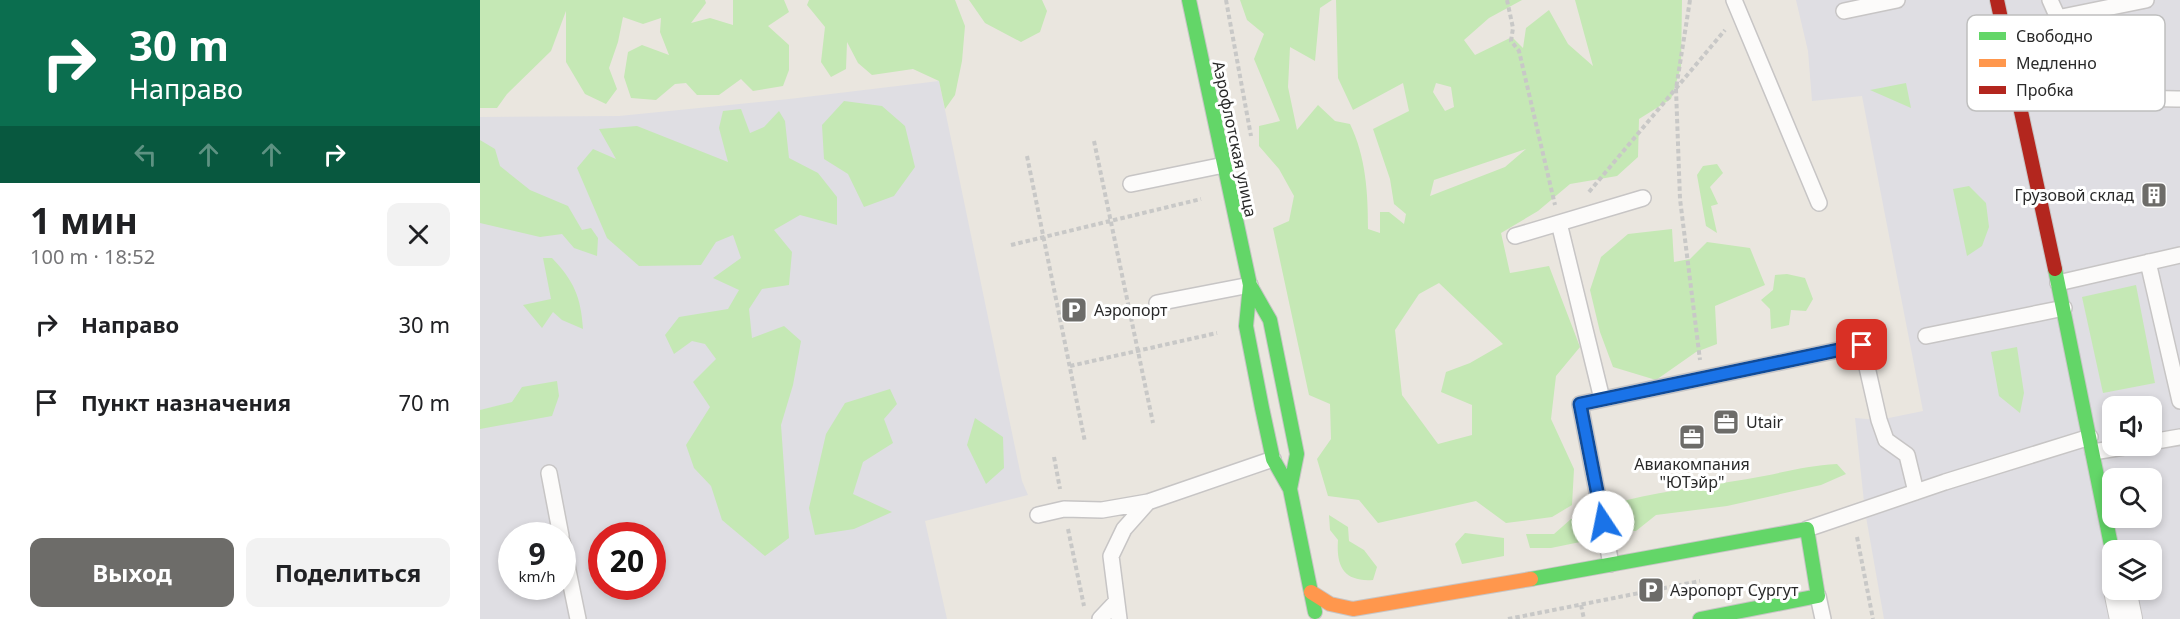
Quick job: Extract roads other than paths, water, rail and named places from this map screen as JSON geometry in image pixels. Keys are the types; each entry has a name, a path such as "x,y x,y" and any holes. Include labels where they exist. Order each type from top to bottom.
{"main road":[{"name":"Аэрофлотская улица","path":"1190,0 1250,285 1270,320 1297,454 1290,489"},
{"path":"1997,0 2000,15"},
{"path":"2021,111 2064,308 2110,540"},
{"name":"Аэрофлотская улица","path":"1250,285 1246,326 1273,459 1290,489 1317,619"},
{"path":"1311,592 1331,607 1352,610 1807,529 1818,596 1700,619"}],"street":[{"path":"2122,600 2126,619"}],"lane":[{"path":"1844,11 1897,0"},
{"path":"2050,0 2056,15"},
{"path":"2072,15 2146,0"},
{"path":"1736,6 1819,203"},
{"path":"2165,99 2180,99"},
{"path":"1131,183 1224,165"},
{"path":"1515,236 1643,198"},
{"path":"1559,223 1602,399"},
{"path":"2058,283 2180,255"},
{"path":"2148,262 2180,401"},
{"path":"1157,303 1250,285"},
{"path":"1926,336 2064,308"},
{"path":"1611,564 1580,404 1862,345 1879,420 1886,440 1906,455 1916,492"},
{"path":"2162,440 2180,437"},
{"path":"1807,529 1916,492 2091,445 2102,445"},
{"path":"1038,515 1064,509 1102,510 1148,502 1273,459"},
{"path":"549,473 558,522"},
{"path":"1119,619 1111,556 1124,529 1148,502"},
{"path":"1818,596 1823,619"},
{"path":"574,600 578,619"},
{"path":"1100,619 1116,602"}],"place":[{"name":"Грузовой склад","path":"2154,195"},
{"name":"Аэропорт","path":"1074,310"},
{"name":"Utair","path":"1726,422"},
{"name":"Авиакомпания \"ЮТэйр\"","path":"1692,437"},
{"name":"Аэропорт Сургут","path":"1651,590"}]}
